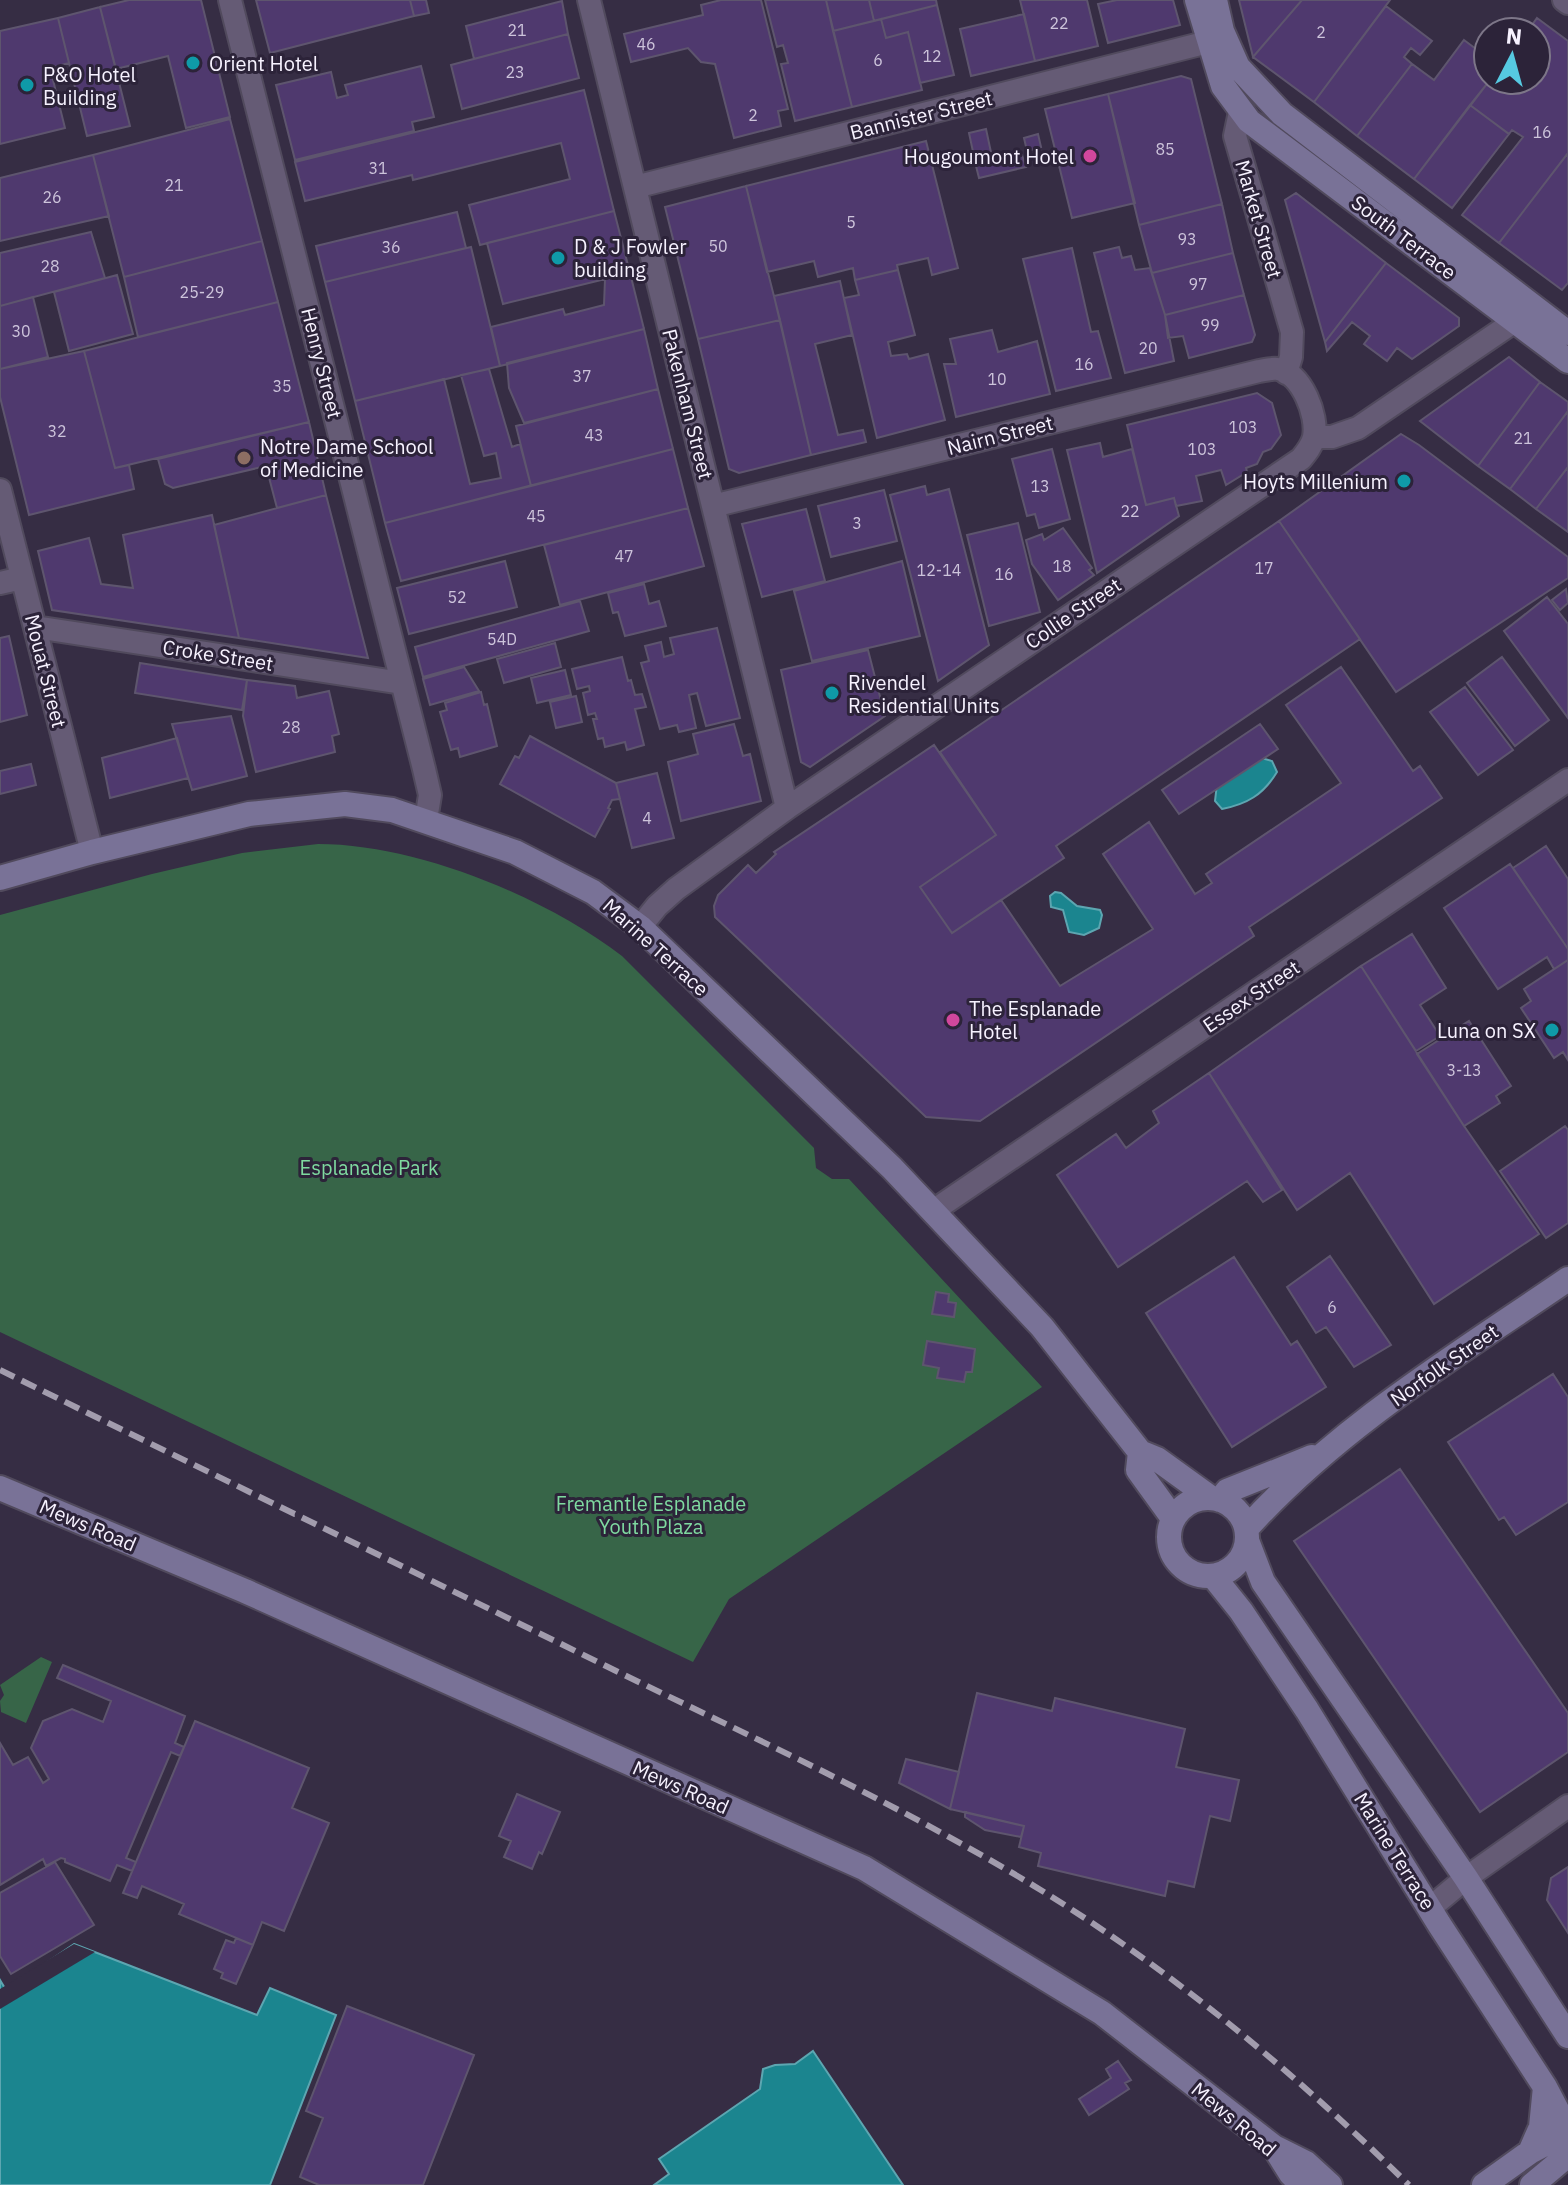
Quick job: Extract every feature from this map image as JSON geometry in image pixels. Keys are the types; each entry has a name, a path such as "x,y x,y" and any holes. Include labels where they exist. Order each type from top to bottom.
{"street":[{"name":"Henry Street","path":"230,0 430,795 426,820"},
{"name":"Pakenham Street","path":"589,0 787,808"},
{"path":"1197,0 1223,86 1240,112"},
{"name":"South Terrace","path":"1215,0 1229,49 1249,82 1282,114 1568,333"},
{"name":"Bannister Street","path":"635,187 1208,42"},
{"name":"South Terrace","path":"1240,112 1568,361"},
{"name":"Market Street","path":"1240,112 1235,136 1292,332 1291,357 1286,373"},
{"path":"1286,373 1300,385 1308,401 1314,437 1332,437 1358,428 1515,321"},
{"name":"Nairn Street","path":"713,506 1259,371 1276,369 1286,373"},
{"name":"Collie Street","path":"640,927 676,889 787,808 1301,459 1314,437"},
{"name":"Mouat Street","path":"0,490 92,852"},
{"path":"0,583 22,578"},
{"name":"Croke Street","path":"35,627 402,683"},
{"name":"Essex Street","path":"933,1211 1568,780"},
{"name":"Marine Terrace","path":"1,878 92,852 249,814 345,804 386,809 426,820 515,852 593,892 640,927 892,1168 1042,1327 1140,1452 1157,1459 1216,1499 1234,1507 1243,1516 1263,1582 1466,1878 1568,2036"},
{"name":"Norfolk Street","path":"1248,1536 1322,1453 1568,1279"},
{"name":"Marine Terrace","path":"1140,1452 1138,1470 1172,1517 1168,1530 1174,1557 1184,1567 1213,1576 1241,1611 1545,2087 1568,2132"},
{"name":"Norfolk Street","path":"1216,1499 1227,1491 1322,1453"},
{"name":"Mews Road","path":"0,1488 245,1591 864,1868 1102,2013 1274,2147 1302,2185"},
{"path":"1172,1517 1197,1500 1216,1499"},
{"path":"1213,1576 1236,1565 1248,1536"},
{"path":"1430,1908 1466,1878 1568,1806"},
{"path":"1553,2011 1555,2030 1568,2059"},
{"path":"1530,2152 1541,2127 1545,2087"},
{"path":"1484,2185 1530,2152 1568,2132"},
{"path":"1274,2147 1306,2163 1330,2185"},
{"path":"1532,2185 1566,2157"},
{"path":"1547,2185 1559,2173 1566,2157"}],"green space":[{"name":"Esplanade Park","path":"318,844 396,853 478,878 556,914 622,956 814,1148 816,1168 832,1179 849,1179 1042,1387 729,1599 693,1662 0,1332 0,915 242,853"},
{"path":"41,1657 52,1662 26,1723 1,1712 0,1701 4,1695 0,1685"}],"shaded area":[{"path":"1258,757 1272,761 1277,772 1272,780 1254,797 1222,809 1215,801 1217,784"},
{"path":"1055,892 1077,906 1100,910 1099,928 1084,935 1069,932 1063,910 1051,907 1050,896"},
{"path":"74,1944 257,2015 270,1988 336,2015 270,2185 0,2185 0,1980 6,1990"},
{"path":"813,2051 903,2185 654,2185 669,2174 659,2159 760,2089 763,2069 795,2064"}],"pier":[{"path":"74,1944 95,1952 0,2009 0,1989"}],"building":[{"name":"Orient Hotel","path":"129,0 201,0 230,117 186,128 168,56 116,69 100,7"},
{"path":"256,0 410,0 414,16 270,53"},
{"path":"410,0 426,0 429,13 414,16"},
{"path":"721,0 761,0 788,109 778,111 781,126 734,138 715,64 701,62 688,48 631,62 624,34 703,15 701,5"},
{"path":"765,0 826,0 852,107 795,121 781,64 788,63 783,45 777,47"},
{"path":"826,0 869,0 874,21 833,31"},
{"path":"869,0 936,0 937,5 874,21"},
{"path":"1020,0 1087,0 1098,46 1035,61"},
{"path":"1117,0 1173,0 1180,25 1108,43 1098,4"},
{"path":"1239,0 1302,0 1253,57"},
{"path":"1302,0 1390,0 1314,102 1253,57"},
{"path":"562,1 568,34 474,59 466,26"},
{"path":"937,5 954,75 920,83 908,32 886,38 881,19"},
{"path":"1386,6 1432,41 1420,55 1411,48 1404,57 1412,64 1357,136 1314,102"},
{"path":"100,7 130,126 87,136 58,18"},
{"path":"1024,14 1035,61 971,76 960,29"},
{"name":"P&O Hotel Building","path":"58,18 69,63 50,68 65,128 0,144 0,31"},
{"path":"881,19 886,38 908,32 922,90 852,107 833,31"},
{"path":"1552,29 1568,41 1568,153 1499,243 1462,215 1523,137 1512,130 1509,134 1470,105 1477,96 1552,96"},
{"path":"568,34 579,78 462,109 451,65"},
{"path":"1464,40 1472,46 1472,96 1478,96 1414,179 1357,136 1412,64 1434,80"},
{"path":"421,66 434,117 412,122 414,131 295,160 276,85 331,72 337,98 348,95 345,85"},
{"path":"1181,76 1191,79 1222,204 1139,225 1108,94"},
{"path":"584,90 614,211 480,245 469,205 570,179 561,143 413,180 412,175 305,201 295,162"},
{"name":"Hougoumont Hotel","path":"1108,94 1135,203 1072,218 1045,109"},
{"path":"1470,105 1509,134 1452,208 1414,179"},
{"path":"230,119 262,241 124,277 93,155"},
{"path":"986,129 992,157 975,161 969,133"},
{"path":"1038,134 1041,147 1027,151 1024,138"},
{"path":"926,141 958,268 932,275 928,258 897,265 898,270 855,280 853,268 818,277 814,261 767,272 746,186"},
{"path":"1568,153 1568,283 1562,290 1499,243"},
{"path":"93,155 109,216 0,241 0,178"},
{"path":"1022,155 1026,167 979,178 976,166"},
{"path":"746,186 780,320 698,339 665,207"},
{"path":"1296,193 1386,263 1325,342 1285,200"},
{"path":"1222,204 1233,253 1152,273 1139,225"},
{"name":"D & J Fowler building","path":"614,211 630,273 503,304 487,243"},
{"path":"457,212 466,248 325,282 316,246"},
{"path":"91,232 105,278 0,306 0,253"},
{"path":"262,241 278,302 138,337 124,277"},
{"path":"471,247 500,366 355,401 325,282"},
{"path":"1119,247 1122,258 1131,256 1135,270 1150,268 1165,315 1174,361 1125,373 1094,253"},
{"path":"1072,248 1091,332 1098,331 1111,378 1056,391 1023,259"},
{"path":"1233,253 1244,295 1165,315 1152,273"},
{"path":"1386,263 1459,318 1459,326 1412,359 1397,348 1387,361 1364,344 1370,336 1352,322 1327,351 1325,342"},
{"path":"898,270 915,335 888,342 891,356 907,354 909,359 928,354 945,420 877,438 844,298 859,295 855,280"},
{"path":"630,273 644,329 500,366 491,327 563,309 565,315 604,305 605,279"},
{"path":"117,275 133,334 69,351 54,292"},
{"path":"840,281 852,335 815,344 838,435 863,430 866,442 811,455 774,296"},
{"path":"1244,295 1255,335 1252,342 1189,358 1183,336 1168,338 1165,315"},
{"path":"33,297 48,357 0,369 0,306"},
{"path":"278,302 309,422 115,468 84,351"},
{"path":"780,320 811,455 739,473 729,469 698,339"},
{"path":"644,329 658,389 524,423 509,388 507,363"},
{"path":"992,330 998,352 1037,341 1050,394 956,417 944,364 956,364 950,339"},
{"path":"84,351 115,468 129,465 134,489 29,515 0,397 0,369"},
{"path":"1509,357 1540,382 1478,466 1420,421"},
{"path":"489,369 512,447 520,444 531,486 385,523 355,401 444,379 470,484 501,478 496,453 484,456 461,375"},
{"path":"1540,382 1568,402 1568,411 1510,489 1478,466"},
{"path":"658,389 673,449 531,486 516,426"},
{"path":"1257,393 1272,403 1281,435 1271,449 1263,452 1257,464 1246,468 1247,472 1226,485 1221,470 1196,476 1202,501 1176,506 1174,498 1146,505 1127,425"},
{"path":"1568,411 1568,467 1536,509 1510,489"},
{"path":"309,422 326,495 277,508 266,466 173,488 165,484 158,459"},
{"path":"1401,434 1568,557 1568,578 1396,692 1279,521"},
{"path":"1100,443 1103,457 1132,449 1146,505 1174,498 1179,516 1097,573 1067,450"},
{"path":"673,449 688,508 401,581 385,523"},
{"path":"1052,449 1070,519 1039,528 1035,514 1027,516 1012,459"},
{"path":"1568,467 1568,532 1536,509"},
{"path":"925,486 927,495 949,489 989,645 938,681 890,495"},
{"path":"884,490 897,541 831,557 818,506"},
{"path":"326,495 368,658 239,638 214,525"},
{"path":"688,508 704,566 560,605 544,545"},
{"path":"806,509 825,581 762,597 742,524"},
{"path":"212,515 239,638 52,610 38,551 89,538 101,584 133,588 123,535"},
{"path":"1279,521 1360,639 1056,846 1064,858 952,933 920,887 996,835 940,752"},
{"path":"1018,523 1040,612 989,626 967,535"},
{"path":"1063,528 1094,575 1058,600 1032,564 1026,540 1042,534 1044,540"},
{"path":"505,561 517,607 409,634 397,588"},
{"path":"902,561 920,636 812,661 794,591"},
{"path":"644,584 649,604 659,601 666,626 625,636 618,612 613,613 608,593"},
{"path":"1566,589 1568,603 1560,610 1552,600"},
{"path":"1547,597 1568,624 1568,718 1504,631"},
{"path":"580,601 589,631 423,677 415,647"},
{"path":"717,628 740,718 706,726 697,693 689,695 696,728 679,732 677,725 660,729 641,663 649,661 645,646 661,642 664,657 674,654 670,638"},
{"path":"9,636 27,715 0,722 0,638"},
{"path":"555,643 561,667 504,683 497,659"},
{"name":"Rivendel Residential Units","path":"868,650 885,716 810,767 801,762 781,670"},
{"path":"622,657 628,681 631,680 635,695 642,694 646,707 635,709 644,745 627,750 625,742 605,747 603,738 598,739 593,719 597,719 595,713 588,715 583,693 590,691 589,686 577,689 572,669"},
{"path":"1502,657 1549,720 1515,746 1467,683"},
{"path":"140,663 247,680 242,710 135,693"},
{"path":"464,667 479,691 430,705 423,679"},
{"path":"1341,667 1413,771 1420,766 1442,798 1249,927 1254,936 980,1121 926,1117 715,917 714,906 718,895 748,865 756,873 776,854 774,852 934,745 996,835 920,887 952,933 1001,900 1060,986 1153,929 1103,854 1149,822 1195,894 1212,883 1206,874 1341,783 1286,705"},
{"path":"565,670 571,695 537,703 531,678"},
{"path":"247,680 295,686 297,698 329,691 339,734 332,736 335,752 256,772 243,716"},
{"path":"1465,687 1513,750 1478,775 1430,712"},
{"path":"481,692 497,746 460,757 458,748 451,750 440,712 447,710 445,703"},
{"path":"576,696 582,722 556,728 550,702"},
{"path":"231,716 247,776 192,790 172,724"},
{"path":"734,724 743,756 750,754 761,801 681,821 668,762 698,754 693,734"},
{"path":"1260,724 1278,749 1179,814 1162,790"},
{"path":"530,736 616,783 620,799 612,800 595,837 500,784"},
{"path":"177,738 188,778 110,798 102,758"},
{"path":"31,764 36,785 0,794 0,771"},
{"path":"657,773 674,838 632,848 616,783"},
{"path":"1546,846 1568,879 1568,949 1513,868"},
{"path":"1510,864 1568,949 1568,960 1554,969 1547,957 1498,989 1444,908"},
{"path":"1412,934 1446,988 1420,1005 1440,1036 1416,1051 1361,966"},
{"name":"Luna on SX","path":"1568,960 1568,1060 1563,1052 1554,1058 1521,1008 1531,1001 1524,989"},
{"path":"1361,966 1464,1126 1539,1234 1434,1304 1350,1173 1297,1210 1209,1073"},
{"path":"1469,1021 1511,1086 1496,1096 1500,1103 1464,1126 1417,1054"},
{"path":"1209,1073 1282,1190 1263,1202 1247,1181 1118,1267 1057,1175 1116,1134 1126,1148 1159,1123 1153,1111"},
{"path":"1565,1126 1568,1130 1568,1223 1546,1238 1500,1171"},
{"path":"1330,1256 1391,1345 1354,1367 1326,1327 1316,1333 1287,1287"},
{"path":"1234,1257 1291,1345 1297,1341 1326,1387 1232,1447 1146,1313"},
{"path":"936,1292 949,1294 948,1302 956,1303 954,1317 932,1314"},
{"path":"927,1341 975,1349 972,1372 966,1372 964,1382 937,1378 939,1368 923,1365"},
{"path":"1553,1374 1568,1397 1568,1502 1516,1535 1504,1517 1499,1520 1448,1442"},
{"path":"1400,1469 1568,1713 1568,1752 1480,1812 1294,1541"},
{"path":"63,1665 185,1716 175,1743 184,1747 180,1756 171,1752 126,1858 136,1862 132,1871 117,1865 110,1881 65,1862 65,1859 46,1866 43,1859 0,1885 0,1743 13,1765 28,1757 43,1783 49,1779 31,1748 43,1721 72,1709 103,1722 111,1701 57,1678"},
{"path":"977,1693 1052,1711 1055,1698 1185,1729 1176,1767 1239,1780 1230,1821 1210,1816 1194,1887 1168,1881 1165,1896 1038,1866 1041,1853 1019,1847 1024,1826 950,1809"},
{"path":"195,1721 309,1768 292,1808 329,1823 284,1931 262,1922 253,1945 179,1914 184,1904 142,1886 137,1898 123,1893"},
{"path":"906,1759 959,1772 950,1809 899,1783"},
{"path":"517,1794 560,1812 532,1869 504,1857 511,1841 499,1836"},
{"path":"965,1812 1024,1826 1021,1837 985,1830 965,1817"},
{"path":"55,1862 94,1925 11,1974 0,1956 0,1893"},
{"path":"1568,1867 1568,1933 1547,1900 1551,1878"},
{"path":"236,1938 253,1945 236,1984 221,1978 223,1973 214,1969 226,1940 234,1943"},
{"path":"347,2006 474,2055 423,2185 319,2185 300,2177 323,2118 306,2111"},
{"path":"1118,2061 1131,2080 1125,2083 1129,2089 1089,2115 1079,2099 1111,2078 1106,2069"}],"railway":[{"path":"0,1370 828,1774 991,1861 1094,1924 1189,1992 1324,2104 1409,2185"}],"place":[{"name":"Orient Hotel","path":"193,63"},
{"name":"P&O Hotel Building","path":"27,85"},
{"name":"Hougoumont Hotel","path":"1090,156"},
{"name":"D & J Fowler building","path":"558,258"},
{"name":"Notre Dame School of Medicine","path":"244,458"},
{"name":"Hoyts Millenium","path":"1404,481"},
{"name":"Rivendel Residential Units","path":"832,693"},
{"name":"The Esplanade Hotel","path":"953,1020"},
{"name":"Luna on SX","path":"1552,1030"}],"park label":[{"name":"Fremantle Esplanade Youth Plaza","path":"651,1514"}]}
